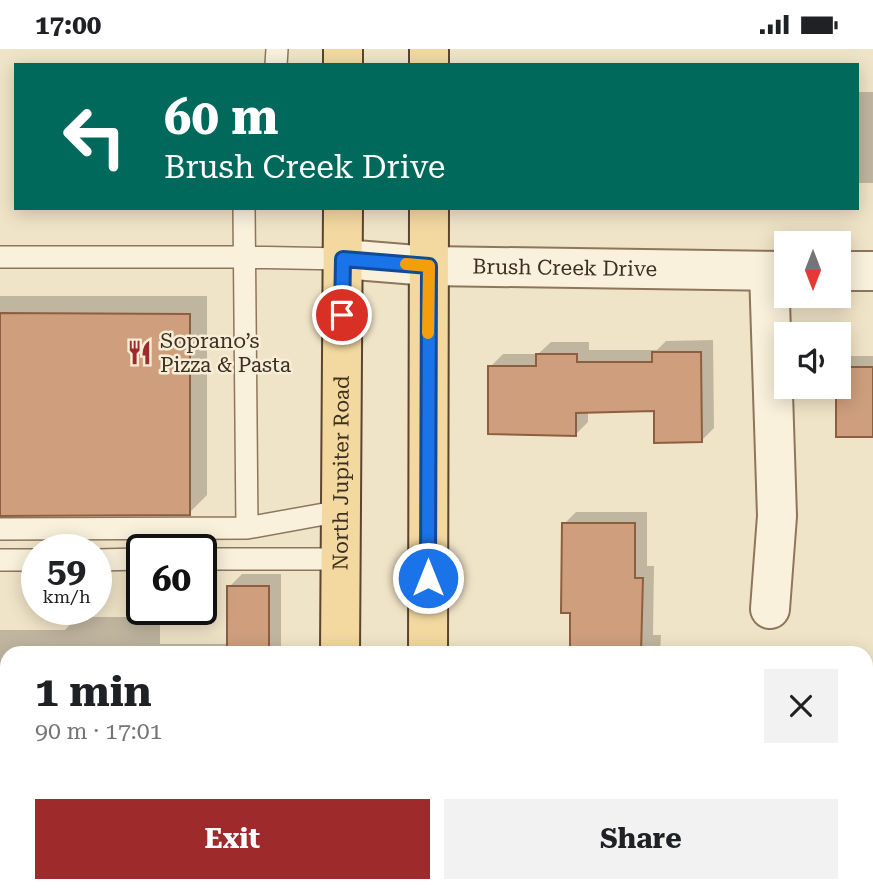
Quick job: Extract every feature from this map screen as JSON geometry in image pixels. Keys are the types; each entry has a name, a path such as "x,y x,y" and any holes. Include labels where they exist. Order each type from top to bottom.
{"main road":[{"name":"North Jupiter Road","path":"340,646 343,210"},
{"path":"428,646 429,210"}],"street":[{"name":"Brush Creek Drive","path":"343,259 429,266 774,271"},
{"path":"851,271 873,271"},
{"path":"770,609 777,516 778,308"}],"lane":[{"path":"244,210 247,529"},
{"path":"0,257 343,259"},
{"path":"0,529 247,529 341,511"},
{"path":"217,559 340,559"},
{"path":"0,560 21,560"}],"building":[{"path":"0,313 190,314 190,515 0,516"},
{"path":"652,352 701,352 702,442 654,443 654,411 576,413 576,436 488,434 488,366 536,366 536,354 577,354 577,362 652,362"},
{"path":"851,367 873,367 873,437 836,437 836,399 851,399"},
{"path":"562,523 635,523 635,578 643,578 641,646 570,646 570,613 561,613"},
{"path":"227,586 269,586 269,646 227,646"}],"slow traffic":[{"path":"406,264 429,266 428,333"}],"place":[{"name":"Soprano’s Pizza & Pasta","path":"140,353"}],"route":[{"path":"342,315 343,259 429,266 428,578"}]}
